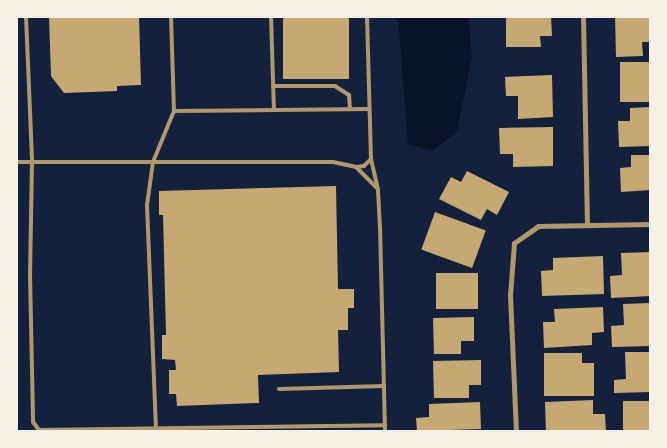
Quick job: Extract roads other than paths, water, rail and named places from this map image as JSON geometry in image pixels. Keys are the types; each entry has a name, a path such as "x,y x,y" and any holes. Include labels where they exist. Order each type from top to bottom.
{"street":[{"path":"583,16 587,224"},
{"path":"516,432 510,295 514,243 538,226 651,224"}],"lane":[{"path":"26,16 32,162 30,274 34,422 39,430 156,430 385,425"},
{"path":"156,430 147,205 153,162 174,111 171,16"},
{"path":"271,16 274,110"},
{"path":"367,16 371,158 378,190 384,432"},
{"path":"273,86 335,86 349,95 350,109"},
{"path":"174,111 369,109"},
{"path":"16,162 333,162 356,167 364,166 371,158"},
{"path":"356,167 378,190"},
{"path":"279,389 384,386"}],"water":[{"path":"398,16 468,16 472,57 457,131 433,151 408,144"}]}
